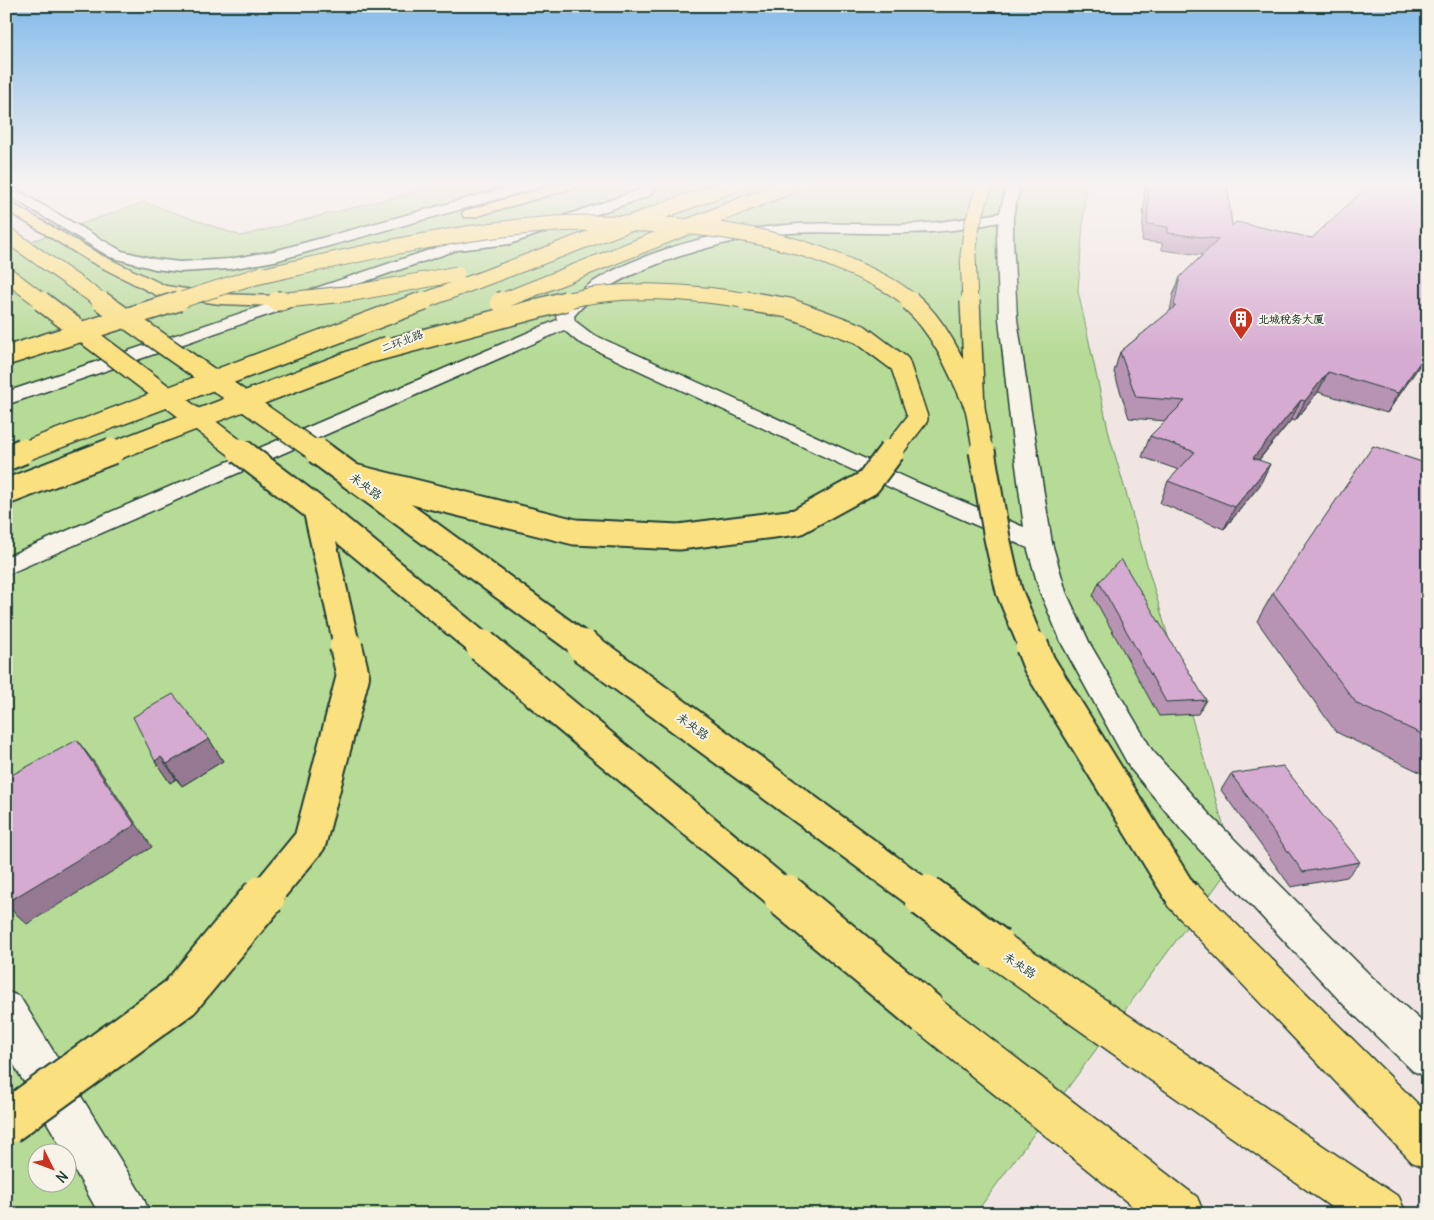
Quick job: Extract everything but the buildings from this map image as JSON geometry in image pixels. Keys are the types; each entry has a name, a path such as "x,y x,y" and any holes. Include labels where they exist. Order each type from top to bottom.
{"main road":[{"name":"未央路","path":"16,241 353,477 995,948 1382,1214"},
{"path":"67,241 95,258 162,291 220,299 277,301 354,293 549,254"},
{"path":"6,356 244,280 377,241"},
{"path":"244,280 425,241"},
{"path":"6,458 584,241"},
{"name":"二环北路","path":"6,492 371,352 651,241"},
{"path":"777,241 831,258 890,287 912,302 931,323 943,342 975,408"},
{"path":"970,241 968,255 975,408 996,538 1009,591 1039,664 1181,894 1428,1146"},
{"path":"6,274 316,509 928,1015 1180,1214"},
{"path":"353,477 575,532 679,538 797,522 868,483 918,418 900,364 860,334 789,308 708,294 635,293 579,297 371,352"},
{"path":"6,504 87,460"},
{"path":"6,1123 180,997 310,841 353,676 316,509"}],"street":[{"path":"94,241 116,254 155,264 180,267 229,264 275,256 330,241"},
{"path":"6,399 455,246 505,241"},
{"path":"719,241 690,247 630,269 595,287 576,301 565,315 566,323 585,338 908,487 1039,543"},
{"path":"1006,241 1008,319 1039,543 1053,592 1076,644 1141,759 1196,823 1358,991 1428,1056"},
{"path":"6,567 566,323"},
{"path":"6,1011 126,1214"}],"green space":[{"path":"32,241 1082,241 1078,291 1110,438 1234,862 975,1214 6,1214 6,250"}],"place":[{"name":"北城税务大厦","path":"1241,340"}]}
